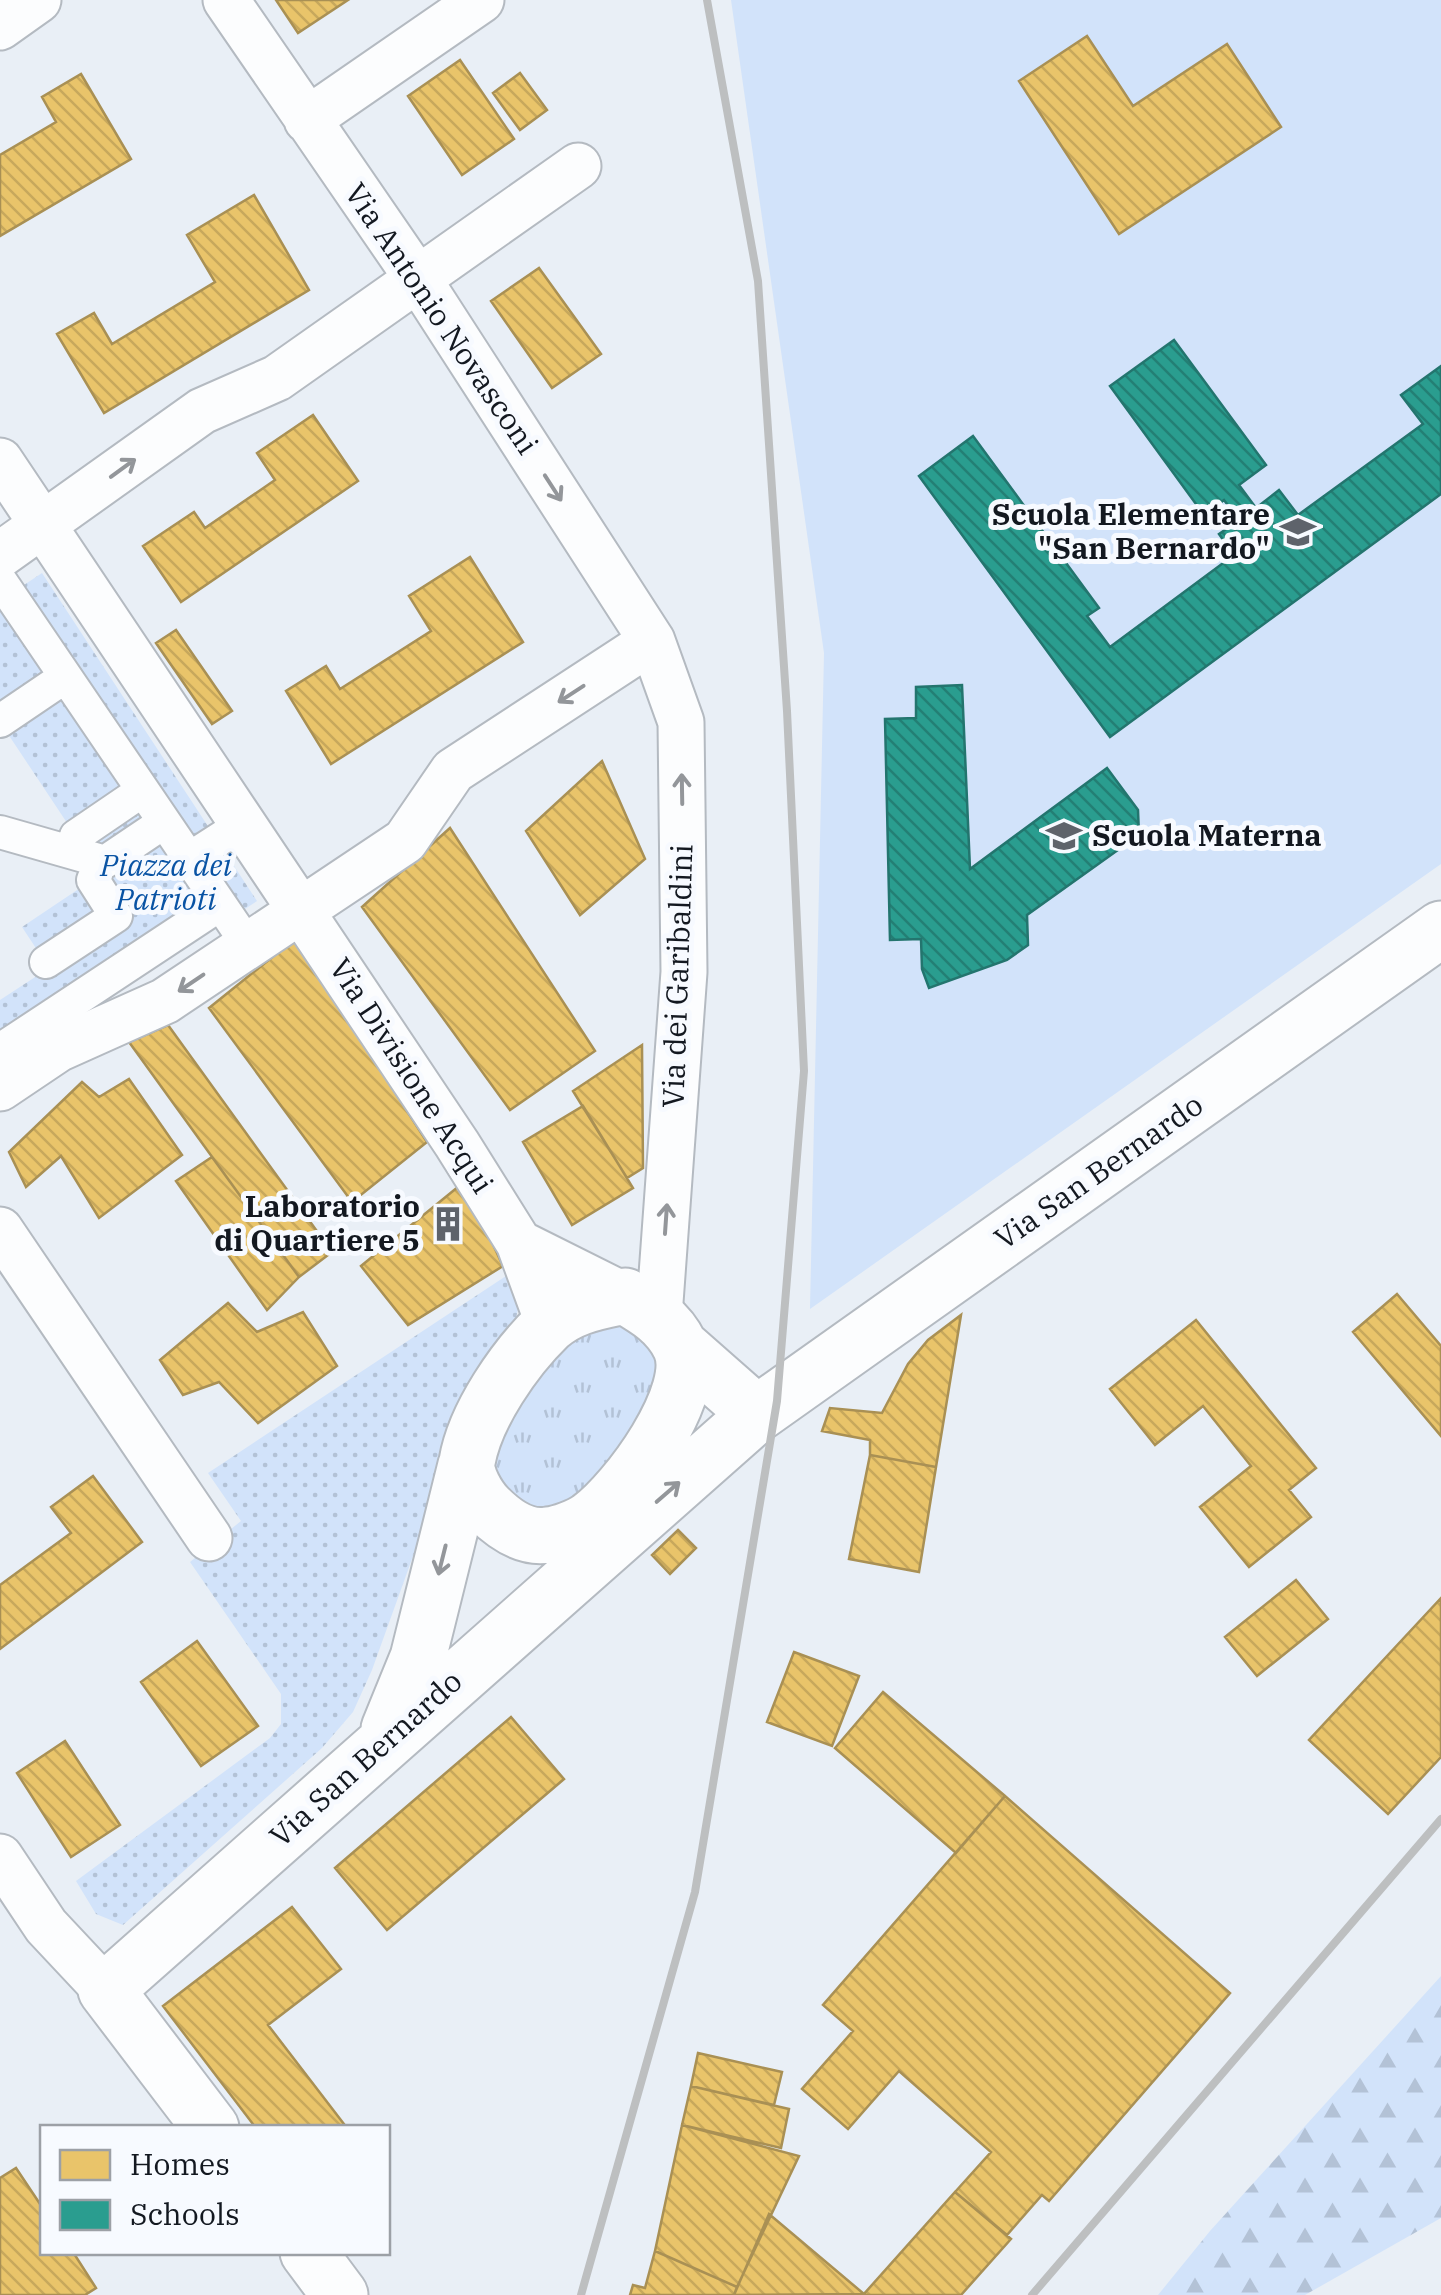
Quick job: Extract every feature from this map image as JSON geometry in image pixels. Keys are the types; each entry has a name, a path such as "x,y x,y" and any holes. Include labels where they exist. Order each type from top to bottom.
{"street":[{"path":"0,27 38,0"},
{"name":"Via Antonio Novasconi","path":"226,0 415,278 652,641"},
{"path":"308,120 481,0"},
{"path":"248,944 218,906 1,579 44,525 202,411 277,378 578,166"},
{"path":"0,461 301,910"},
{"path":"1,1045 58,1049 164,1000 405,841 453,771 652,641"},
{"name":"Via dei Garibaldini","path":"652,641 681,722 684,972 655,1320"},
{"path":"0,721 65,677"},
{"path":"76,836 142,792"},
{"path":"0,832 105,862 162,823"},
{"path":"188,860 244,824"},
{"path":"46,962 116,916 93,880"},
{"path":"1,1045 218,906"},
{"name":"Via Divisione Acqui","path":"301,910 519,1243 549,1325"},
{"name":"Via San Bernardo","path":"106,1990 756,1414 1441,929"},
{"path":"0,1230 209,1538"},
{"path":"519,1243 655,1320 756,1414"},
{"path":"384,1741 418,1658 466,1465 480,1424 549,1325 582,1304 655,1320"},
{"path":"384,1741 630,1477 678,1404 655,1320"},
{"path":"466,1465 478,1499 509,1528 548,1536 590,1520"},
{"path":"0,1857 46,1926 106,1990 210,2125"},
{"path":"310,2255 340,2295"}],"green space":[{"path":"731,0 1441,0 1441,864 810,1309 824,653"},
{"name":"Piazza dei Patrioti","path":"42,573 257,901 0,1070 0,1000 49,968 22,927 101,874 0,722 0,601"},
{"path":"506,1276 518,1309 513,1333 444,1470 372,1670 353,1712 322,1748 123,1925 96,1914 76,1881 270,1738 281,1724 281,1694 190,1562 241,1521 208,1473"},
{"path":"621,1317 661,1354 659,1397 578,1504 546,1515 518,1509 487,1463 498,1432 562,1340"},
{"path":"1441,1976 1441,2218 1305,2295 1158,2295 1210,2231"}],"building: Homes":[{"path":"276,0 348,0 298,33"},
{"path":"1087,36 1133,106 1227,44 1281,127 1119,234 1019,81"},
{"path":"460,60 514,139 462,175 408,96"},
{"path":"520,73 547,110 520,130 493,93"},
{"path":"81,74 131,159 0,236 0,155 56,122 42,97"},
{"path":"254,195 309,290 104,413 57,334 94,313 112,344 215,282 187,235"},
{"path":"539,268 601,354 552,388 491,301"},
{"path":"313,415 358,481 181,602 143,546 194,512 205,528 275,480 257,453"},
{"path":"470,557 523,642 331,764 286,691 326,666 340,689 431,631 409,596"},
{"path":"176,630 232,711 212,724 156,643"},
{"path":"602,761 645,859 580,915 526,831"},
{"path":"450,828 595,1051 510,1110 362,907"},
{"path":"296,938 427,1142 352,1202 209,1008"},
{"path":"168,1025 332,1252 299,1277 129,1042"},
{"path":"642,1045 643,1168 627,1178 573,1091"},
{"path":"129,1079 182,1155 99,1218 61,1156 26,1187 9,1152 82,1082 99,1097"},
{"path":"583,1106 633,1188 572,1225 523,1142"},
{"path":"212,1157 299,1277 267,1310 176,1181"},
{"name":"Laboratorio di Quartiere 5","path":"464,1182 503,1266 408,1325 361,1266"},
{"path":"1397,1294 1441,1346 1441,1436 1353,1332"},
{"path":"228,1303 257,1332 303,1312 337,1366 258,1423 219,1382 183,1395 160,1360"},
{"path":"961,1315 936,1467 870,1455 870,1440 822,1431 830,1408 882,1413 908,1364 928,1340"},
{"path":"1196,1320 1316,1468 1289,1490 1311,1517 1249,1567 1200,1507 1251,1466 1203,1406 1155,1445 1110,1389"},
{"path":"870,1455 936,1467 919,1572 849,1559"},
{"path":"93,1476 142,1542 0,1649 0,1585 71,1533 51,1507"},
{"path":"678,1530 696,1548 670,1574 652,1555"},
{"path":"1296,1580 1328,1619 1257,1676 1225,1637"},
{"path":"1441,1598 1441,1757 1388,1814 1309,1740"},
{"path":"197,1641 258,1726 201,1766 141,1682"},
{"path":"794,1652 859,1676 832,1746 767,1722"},
{"path":"883,1692 1005,1796 956,1853 835,1748"},
{"path":"511,1717 564,1779 387,1930 335,1868"},
{"path":"65,1741 120,1825 71,1857 17,1773"},
{"path":"1005,1796 1230,1993 1049,2201 1042,2195 1007,2235 955,2192 991,2152 899,2071 848,2129 802,2089 853,2031 823,2005"},
{"path":"292,1907 341,1969 268,2025 345,2125 254,2125 163,2006"},
{"path":"698,2053 782,2072 774,2105 691,2086"},
{"path":"691,2086 789,2109 781,2148 682,2125"},
{"path":"682,2125 799,2156 737,2287 655,2251"},
{"path":"16,2168 40,2204 40,2255 75,2255 96,2288 85,2295 0,2295 0,2178"},
{"path":"955,2192 1011,2239 961,2295 863,2295"},
{"path":"769,2214 864,2294 734,2295"},
{"path":"655,2251 737,2287 734,2295 630,2295 633,2285 645,2288"}],"building: Schools":[{"name":"Scuola Elementare \"San Bernardo\"","path":"1174,340 1266,465 1239,485 1256,508 1279,490 1298,515 1423,424 1401,395 1441,366 1441,494 1110,737 919,476 973,436 1099,608 1087,616 1110,647 1234,555 1219,534 1239,520 1224,500 1204,515 1110,386"},
{"name":"Scuola Materna","path":"962,685 970,869 1107,768 1138,810 1139,835 1027,915 1028,945 1007,960 929,988 922,969 921,939 890,940 885,719 916,718 916,687"}],"railway":[{"path":"581,2295 695,1892 777,1401 804,1071 787,711 758,281 707,0"},
{"path":"1032,2295 1441,1819"}],"place":[{"name":"Scuola Elementare \"San Bernardo\"","path":"1298,532"},
{"name":"Scuola Materna","path":"1064,836"},
{"name":"Laboratorio di Quartiere 5","path":"448,1224"}]}
